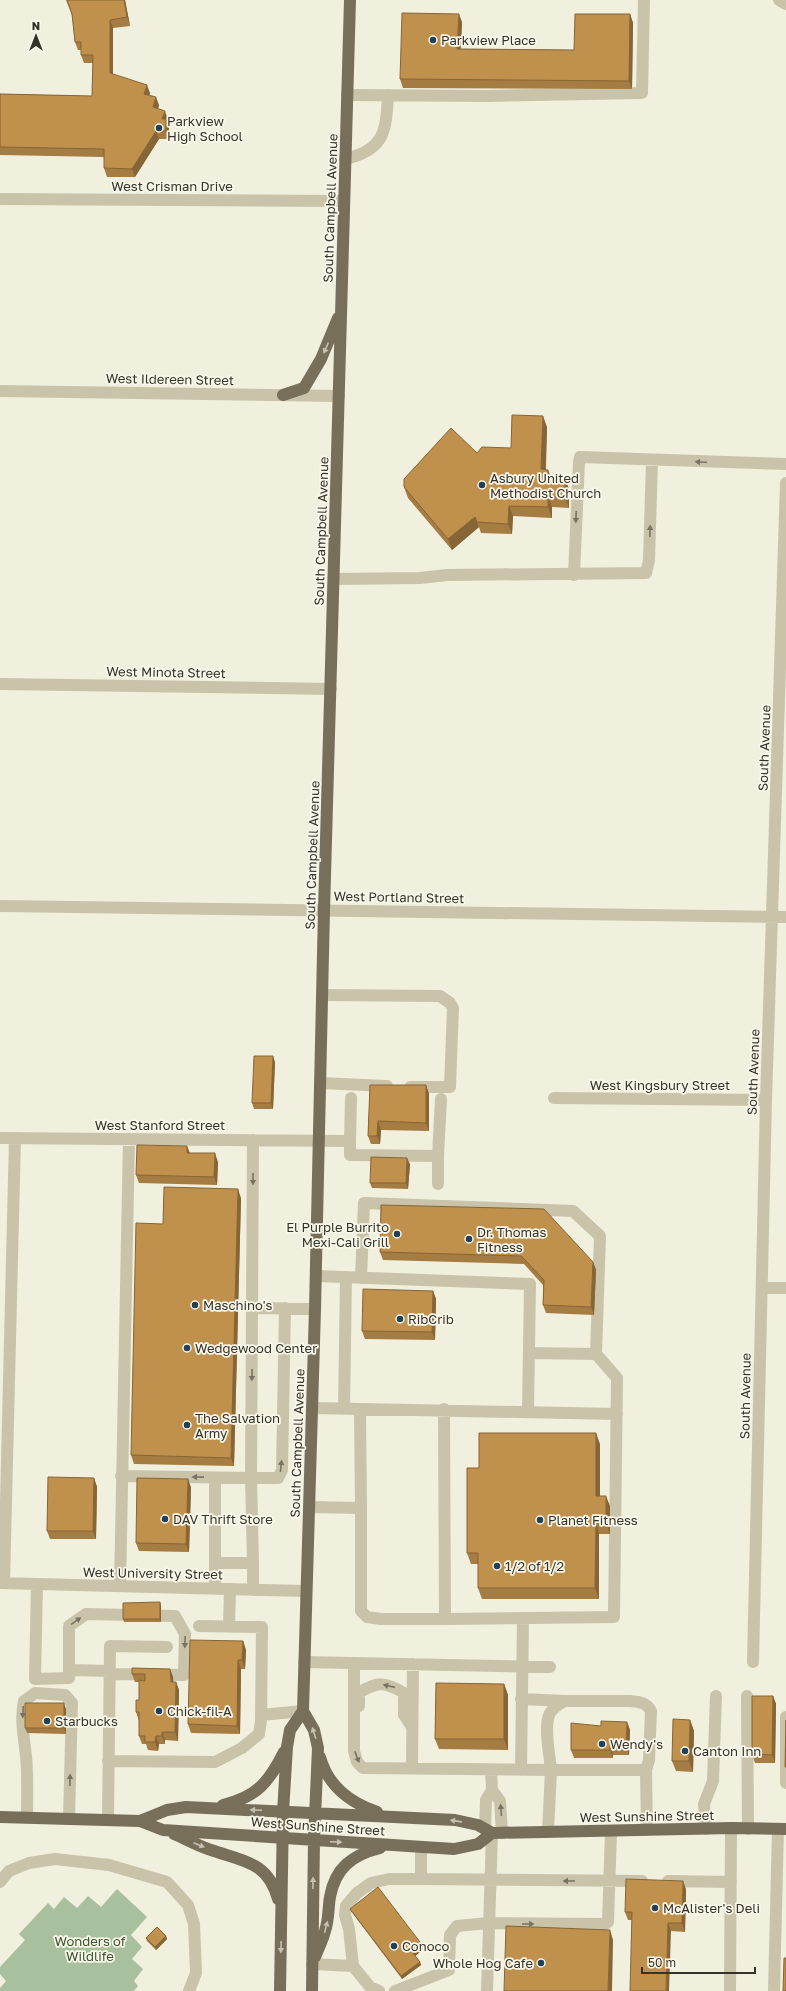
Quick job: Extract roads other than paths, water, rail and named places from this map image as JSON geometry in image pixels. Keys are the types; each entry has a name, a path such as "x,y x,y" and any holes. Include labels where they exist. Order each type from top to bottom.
{"main road":[{"name":"South Campbell Avenue","path":"303,1711 350,0"},
{"path":"283,395 304,388 321,359 341,312"},
{"path":"280,1991 283,1812 287,1747 290,1730 303,1711 314,1730 327,1776 350,1800 363,1807 392,1817"},
{"path":"211,1808 246,1798 262,1787 274,1773 287,1747"},
{"path":"312,1991 314,1840 318,1748"},
{"name":"West Sunshine Street","path":"140,1821 167,1810 186,1807 454,1820 478,1825 493,1832 731,1828 782,1829"},
{"name":"West Sunshine Street","path":"0,1817 140,1821 163,1830 454,1849 478,1844 493,1832"},
{"path":"163,1830 211,1850 245,1860 258,1867 275,1887 281,1918"},
{"path":"312,1964 326,1931 334,1882 342,1869 351,1859 363,1852 391,1845"}],"street":[{"path":"347,95 487,96 642,92 644,0"},
{"path":"780,0 786,4"},
{"path":"346,159 361,155 380,141 386,122 388,95"},
{"name":"West Crisman Drive","path":"0,199 344,201"},
{"name":"West Ildereen Street","path":"0,391 339,396"},
{"path":"574,574 580,457 587,456 652,460 786,464"},
{"path":"334,579 420,578 447,575 646,573 648,570 652,460"},
{"name":"South Avenue","path":"753,1662 766,1100 786,483"},
{"name":"West Minota Street","path":"0,684 331,689"},
{"name":"West Portland Street","path":"0,906 786,917"},
{"path":"320,1083 450,1087 453,1008 450,1003 440,996 322,995"},
{"path":"351,1098 350,1155 438,1156"},
{"name":"West Kingsbury Street","path":"554,1098 766,1100"},
{"path":"438,1184 440,1099"},
{"name":"West Stanford Street","path":"0,1138 350,1141"},
{"path":"2,1583 15,1138"},
{"path":"120,1586 120,1476 129,1139"},
{"path":"253,1140 251,1478 253,1590"},
{"path":"360,1410 361,1611 367,1617 381,1619 614,1616 617,1378 596,1354 600,1236 573,1211 364,1203 361,1278"},
{"path":"316,1276 530,1284 528,1411"},
{"path":"344,1409 346,1277"},
{"path":"762,1288 786,1288"},
{"path":"252,1308 315,1309"},
{"path":"120,1476 278,1478 282,1470 285,1308"},
{"path":"530,1353 596,1354"},
{"path":"312,1408 360,1410 444,1409 617,1414"},
{"path":"444,1409 445,1618"},
{"path":"215,1478 215,1588"},
{"path":"309,1507 361,1508"},
{"path":"215,1563 253,1563"},
{"name":"West University Street","path":"2,1583 306,1591"},
{"path":"37,1584 35,1679 69,1678 69,1670 69,1626 86,1614 175,1616 185,1634 184,1675 110,1673 69,1670"},
{"path":"229,1626 230,1589"},
{"path":"521,1770 521,1666 523,1618"},
{"path":"108,1761 215,1762 242,1748 259,1734 261,1715 262,1627 199,1626"},
{"path":"108,1820 110,1646 167,1647"},
{"path":"304,1662 550,1667"},
{"path":"354,1663 354,1751 357,1762 363,1768 646,1770"},
{"path":"412,1768 413,1664"},
{"path":"49,1678 49,1693"},
{"path":"354,1734 360,1720 359,1693 372,1684 391,1685 404,1693 404,1715 412,1727"},
{"path":"27,1818 26,1756 23,1735 22,1709 24,1701 30,1695 35,1693 49,1693 65,1695 72,1703 69,1819"},
{"path":"706,1829 704,1804 713,1781 716,1696"},
{"path":"747,1696 748,1829"},
{"path":"521,1699 630,1701 648,1705 651,1711 649,1760 646,1770 648,1830"},
{"path":"548,1832 551,1770 548,1753 549,1714 555,1707 565,1701"},
{"path":"261,1715 303,1711"},
{"path":"786,1716 786,1783"},
{"path":"487,1991 493,1832 500,1801 492,1790 491,1770"},
{"path":"492,1790 486,1800 493,1832"},
{"path":"730,1991 731,1828"},
{"path":"774,1991 780,1946 782,1829"},
{"path":"395,1991 449,1970 450,1935 457,1926 489,1923 605,1924 608,1922 608,1881 611,1831"},
{"path":"421,1847 421,1879"},
{"path":"0,1882 9,1871 29,1863 56,1859 108,1865 167,1882 188,1905 194,1924 196,1973 189,1991"},
{"path":"377,1991 370,1987 353,1966 349,1929 345,1915 346,1906 357,1893 371,1883 389,1879 730,1882"},
{"path":"312,1964 353,1966"}],"place":[{"name":"Parkview Place","path":"433,40"},
{"name":"Parkview High School","path":"159,128"},
{"name":"Asbury United Methodist Church","path":"482,485"},
{"name":"El Purple Burrito Mexi-Cali Grill","path":"397,1234"},
{"name":"Dr. Thomas Fitness","path":"469,1239"},
{"name":"Maschino's","path":"195,1305"},
{"name":"RibCrib","path":"400,1319"},
{"name":"Wedgewood Center","path":"187,1348"},
{"name":"The Salvation Army","path":"187,1425"},
{"name":"DAV Thrift Store","path":"165,1519"},
{"name":"Planet Fitness","path":"540,1520"},
{"name":"1/2 of 1/2","path":"497,1566"},
{"name":"Chick-fil-A","path":"159,1711"},
{"name":"Starbucks","path":"47,1721"},
{"name":"Wendy's","path":"602,1744"},
{"name":"Canton Inn","path":"685,1751"},
{"name":"McAlister's Deli","path":"655,1908"},
{"name":"Conoco","path":"394,1946"},
{"name":"Whole Hog Cafe","path":"541,1963"}],"park label":[{"name":"Wonders of Wildlife","path":"90,1948"}]}
